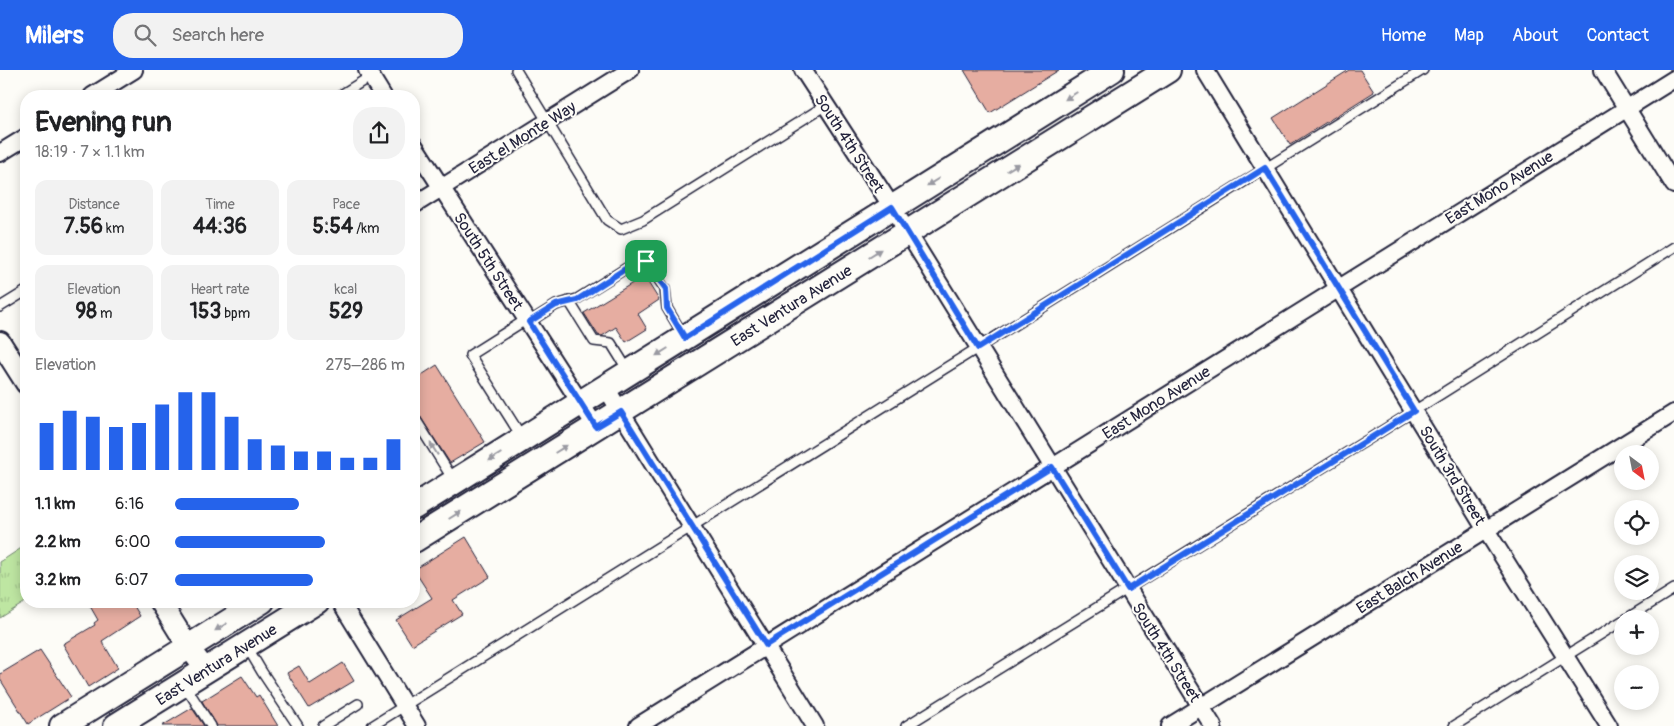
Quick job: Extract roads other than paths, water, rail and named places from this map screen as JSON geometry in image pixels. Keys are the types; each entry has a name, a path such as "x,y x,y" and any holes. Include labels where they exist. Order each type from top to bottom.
{"main road":[{"name":"East Ventura Avenue","path":"420,499 454,482 581,404 1112,70"},
{"name":"East Ventura Avenue","path":"420,536 1168,70"},
{"name":"East Ventura Avenue","path":"62,726 251,608"},
{"name":"East Ventura Avenue","path":"116,726 306,608"}],"street":[{"path":"102,90 134,70"},
{"name":"East el Monte Way","path":"420,201 630,70"},
{"name":"South 4th Street","path":"803,70 908,232 1213,726"},
{"name":"South 3rd Street","path":"1205,70 1486,530 1609,726"},
{"path":"1603,70 1674,185"},
{"path":"369,73 380,90"},
{"name":"East Mono Avenue","path":"638,726 1674,78"},
{"path":"0,153 20,141"},
{"name":"South 5th Street","path":"420,155 596,427"},
{"path":"0,342 20,374"},
{"path":"606,388 815,726"},
{"name":"East Balch Avenue","path":"1170,726 1674,413"},
{"path":"164,608 189,648 206,670"},
{"path":"344,608 417,726"}],"lane":[{"path":"516,70 607,220 621,229 643,220 826,105"},
{"path":"372,726 1423,70"},
{"path":"347,90 369,73"},
{"path":"906,726 1414,411 1674,247"},
{"path":"523,439 470,355 556,305 577,300 636,262 646,261 666,289 667,308 685,338"},
{"path":"0,307 20,294"},
{"path":"569,301 594,341 611,343 630,373"},
{"path":"420,427 454,482"},
{"path":"1640,610 1674,589"},
{"path":"1454,726 1614,626"},
{"path":"246,645 298,726"},
{"path":"184,684 211,726"},
{"path":"323,726 358,704"}]}
